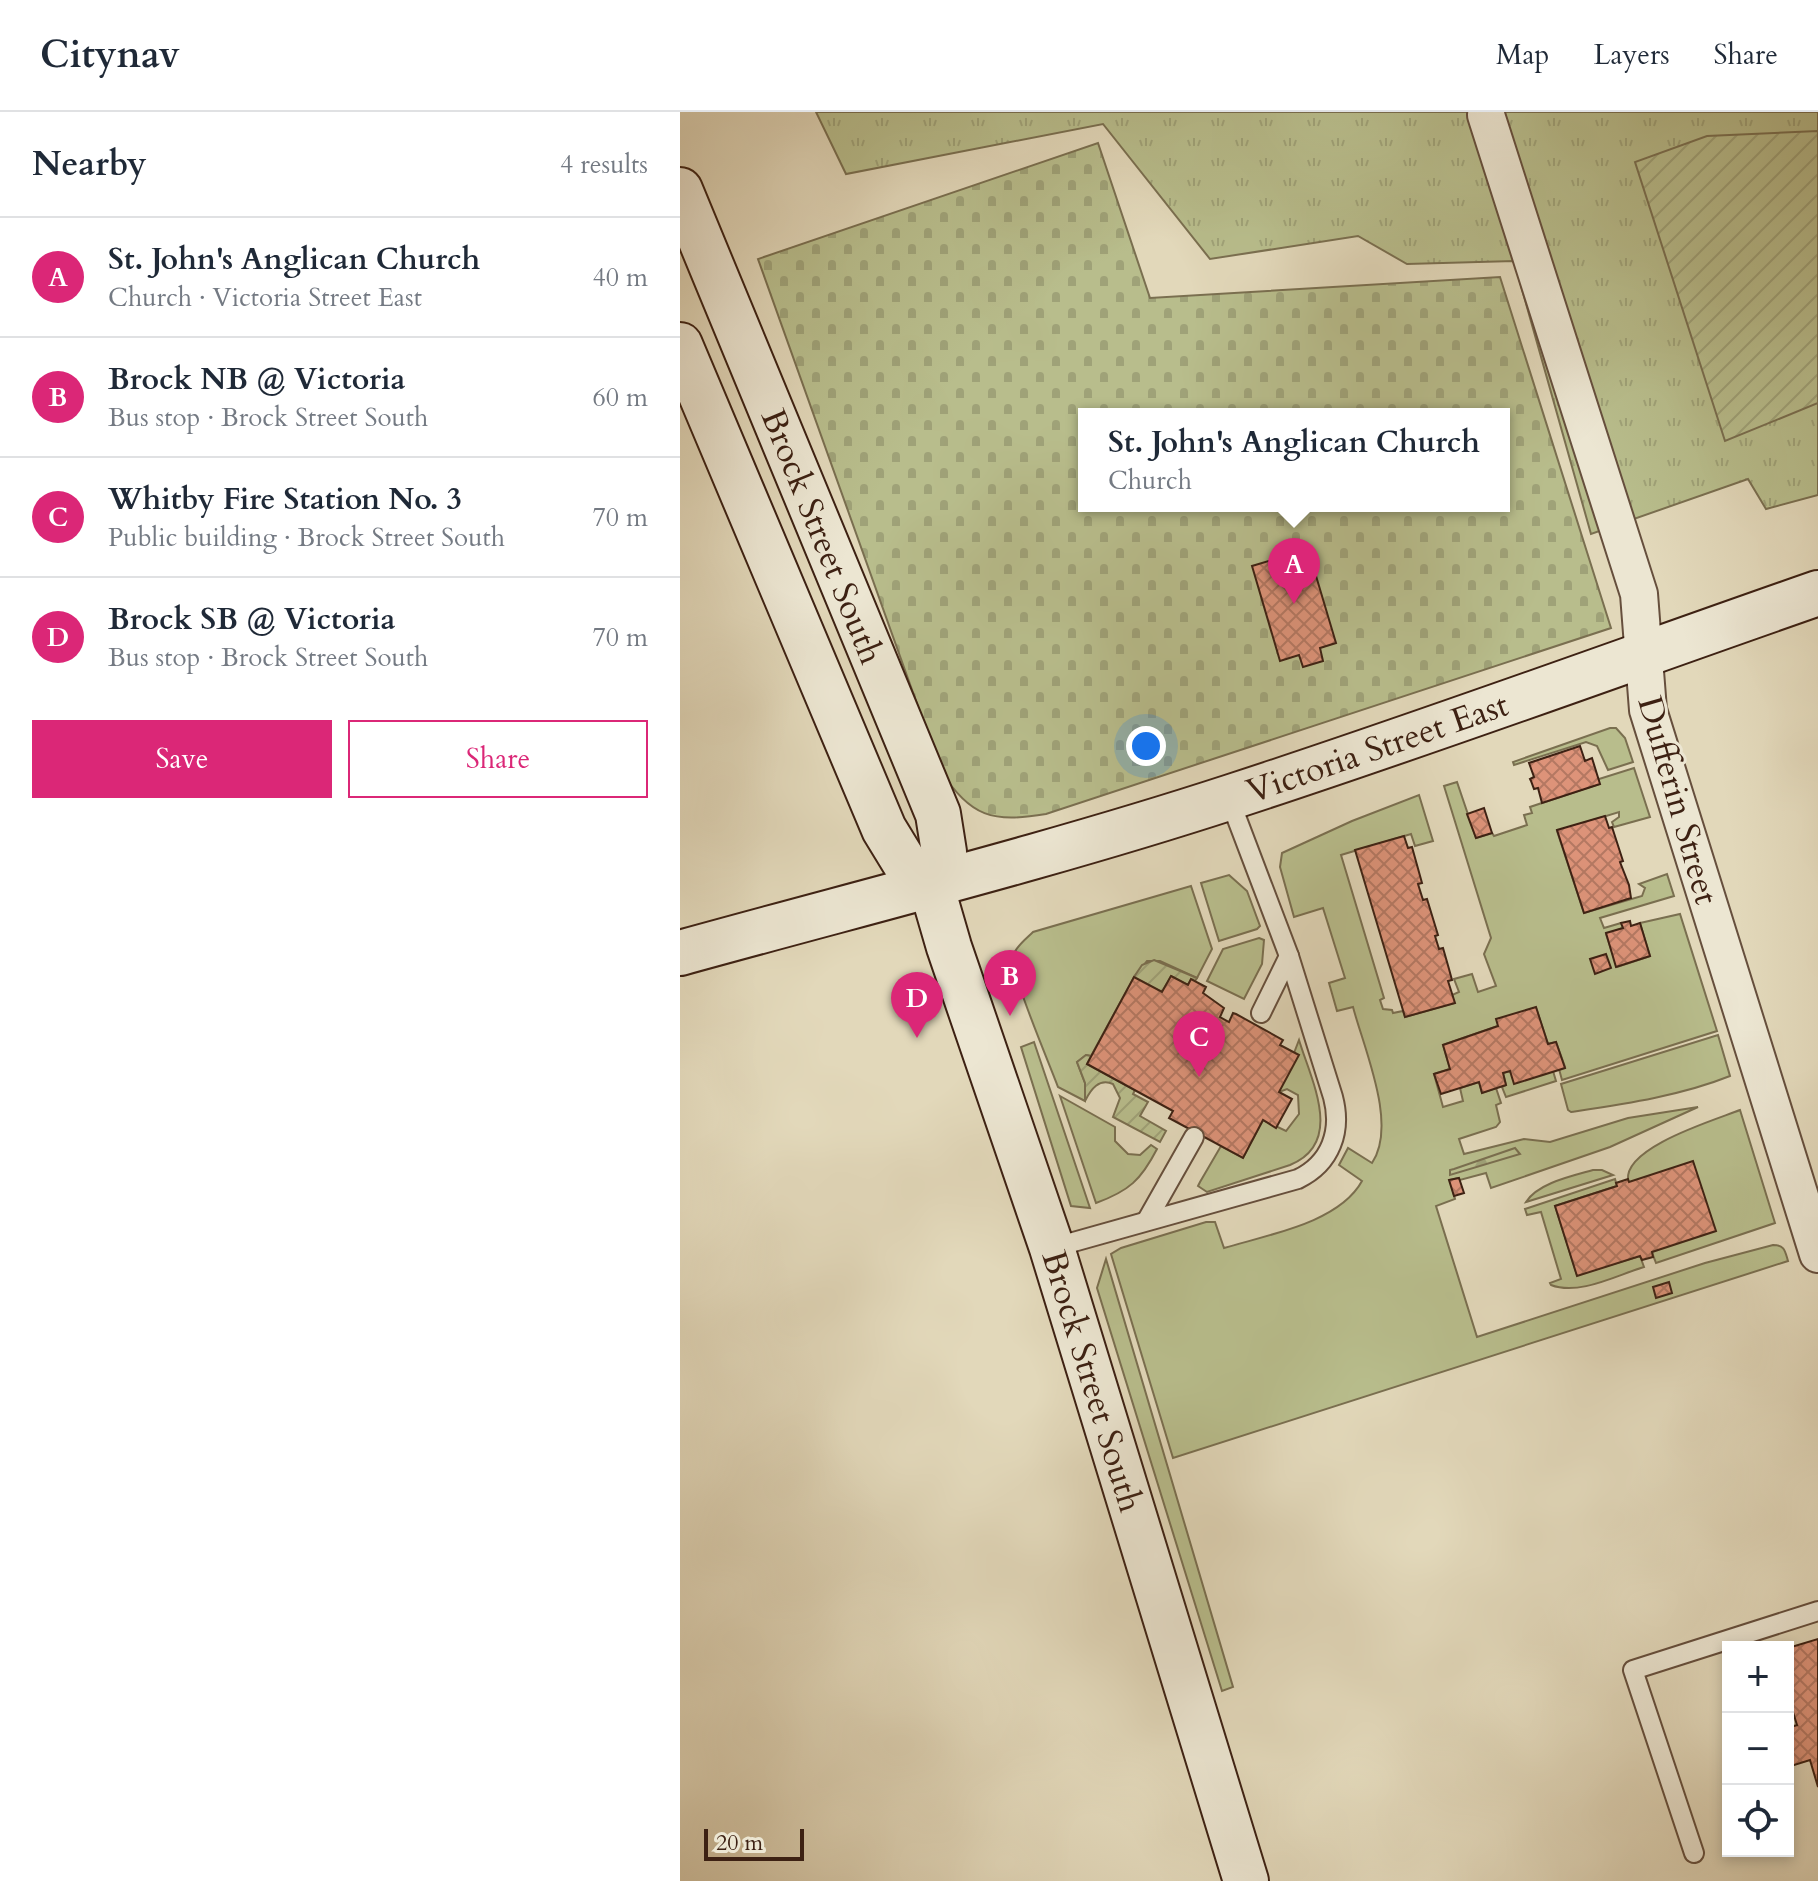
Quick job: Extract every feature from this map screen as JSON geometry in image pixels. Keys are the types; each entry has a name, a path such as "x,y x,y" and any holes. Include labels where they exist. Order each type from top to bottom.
{"main road":[{"name":"Brock Street South","path":"680,190 938,814 944,852 931,885"},
{"name":"Brock Street South","path":"680,345 884,829 906,865 931,885 949,947 1052,1248 1246,1881"},
{"name":"Victoria Street East","path":"680,953 931,885 1229,798 1412,737 1818,593"}],"street":[{"name":"Dufferin Street","path":"1486,115 1639,594 1648,710 1818,1254"}],"lane":[{"path":"1052,1248 1298,1179 1309,1174 1327,1155 1336,1132 1336,1109 1289,956 1229,798"},
{"path":"1261,1013 1289,956"},
{"path":"1147,1220 1194,1137"},
{"path":"1694,1853 1633,1670 1818,1611"}],"green space":[{"path":"816,112 1818,112 1818,495 1766,509 1748,479 1591,534 1514,261 1407,264 1358,236 1210,259 1103,124 846,174"},
{"path":"1818,131 1818,403 1725,441 1635,162 1707,136"},
{"path":"1098,143 1150,298 1500,277 1611,628 1046,814 1011,818 984,813 962,798 941,771 758,259"},
{"path":"1616,728 1625,738 1633,762 1608,770 1597,746 1586,742 1514,765 1513,762"},
{"path":"1634,768 1650,817 1614,827 1612,822 1619,817 1619,812 1557,831 1584,913 1642,896 1645,888 1639,884 1667,874 1674,896 1600,918 1604,928 1621,923 1623,928 1606,934 1617,967 1650,956 1640,923 1680,914 1717,1031 1562,1080 1559,1069 1565,1067 1556,1042 1548,1044 1536,1008 1498,1026 1443,1045 1450,1069 1434,1074 1443,1107 1463,1101 1460,1088 1479,1082 1482,1093 1496,1088 1501,1103 1496,1105 1500,1122 1496,1127 1459,1139 1464,1154 1524,1139 1550,1142 1628,1118 1698,1107 1610,1147 1491,1188 1486,1173 1450,1180 1455,1199 1436,1206 1477,1337 1705,1263 1773,1245 1782,1247 1788,1261 1173,1458 1111,1254 1121,1248 1206,1222 1215,1222 1224,1248 1300,1225 1337,1207 1362,1181 1339,1165 1348,1148 1372,1163 1379,1147 1382,1128 1371,1065 1353,1007 1337,1011 1329,983 1345,978 1323,908 1294,917 1280,867 1282,853 1419,795 1433,841 1415,846 1411,834 1341,855 1384,998 1380,1000 1383,1009 1392,1010 1393,1013 1403,1011 1405,1017 1454,1003 1452,995 1459,992 1454,979 1472,974 1478,992 1496,986 1484,954 1491,938 1444,786 1457,782 1476,838 1492,833 1494,836 1527,825 1524,815 1532,813 1530,807 1599,784 1599,779"},
{"path":"1229,875 1247,891 1260,926 1219,941 1201,883"},
{"path":"1191,886 1212,949 1197,978 1160,961 1147,961 1134,977 1091,1056 1086,1055 1077,1062 1085,1083 1085,1101 1058,1087 1018,980 1013,956 1016,949 1033,932"},
{"path":"1259,938 1264,940 1262,964 1244,999 1207,981 1223,949"},
{"path":"1154,960 1197,978 1195,981 1191,979 1188,985 1171,976 1162,992 1134,977 1142,965"},
{"path":"1718,1035 1730,1076 1652,1098 1571,1112 1568,1110 1561,1084"},
{"path":"1299,1040 1320,1109 1316,1142 1307,1155 1290,1165 1207,1192 1198,1186 1221,1146 1243,1158 1263,1120 1286,1131 1299,1114 1298,1095 1287,1089 1279,1092"},
{"path":"1034,1042 1090,1208 1071,1206 1021,1047"},
{"path":"1086,1055 1091,1056 1087,1064 1135,1090 1133,1094 1148,1102 1140,1116 1166,1131 1160,1142 1113,1117 1120,1098 1113,1084 1100,1084 1085,1101 1085,1083 1077,1062"},
{"path":"1553,1071 1556,1081 1506,1097 1502,1087 1506,1085 1503,1073"},
{"path":"1060,1096 1115,1127 1115,1141 1128,1154 1140,1155 1151,1145 1157,1149 1139,1177 1126,1189 1096,1203"},
{"path":"1740,1110 1775,1223 1656,1263 1630,1189 1628,1180 1631,1168 1640,1157 1673,1136"},
{"path":"1515,1148 1520,1154 1450,1175 1450,1170"},
{"path":"1593,1170 1613,1175 1526,1202 1547,1185"},
{"path":"1615,1179 1617,1186 1555,1206 1577,1275 1640,1256 1644,1267 1586,1286 1562,1288 1551,1285 1561,1279 1541,1212 1527,1215 1525,1209"},
{"path":"1106,1259 1233,1687 1222,1691 1097,1288"}],"building":[{"path":"1308,549 1336,643 1320,648 1323,661 1303,667 1299,655 1280,661 1252,566"},
{"path":"1580,746 1585,761 1592,758 1600,784 1542,803 1538,788 1534,789 1530,779 1534,777 1529,763"},
{"path":"1484,808 1492,833 1476,838 1467,814"},
{"path":"1605,816 1609,828 1612,827 1623,861 1620,862 1631,898 1584,913 1557,830"},
{"path":"1404,836 1408,848 1412,847 1422,883 1418,884 1423,900 1427,899 1439,949 1443,948 1455,1003 1405,1017 1355,850"},
{"path":"1630,921 1631,926 1640,923 1650,956 1616,967 1606,933 1623,928 1621,923"},
{"path":"1606,954 1611,968 1595,974 1590,959"},
{"path":"1171,976 1188,985 1191,979 1206,987 1203,993 1224,1008 1220,1017 1229,1022 1233,1013 1236,1014 1283,1040 1280,1045 1299,1055 1279,1092 1292,1099 1276,1128 1263,1120 1243,1158 1169,1118 1173,1111 1087,1064 1134,977 1162,992"},
{"path":"1536,1007 1548,1044 1556,1042 1565,1068 1514,1084 1510,1071 1503,1073 1506,1085 1482,1093 1479,1082 1441,1094 1434,1074 1450,1069 1443,1045 1498,1026 1496,1019"},
{"path":"1693,1161 1716,1231 1652,1252 1653,1257 1642,1260 1640,1256 1577,1276 1555,1206 1617,1186 1616,1183 1628,1179 1629,1182"},
{"path":"1459,1178 1464,1193 1454,1196 1449,1180"},
{"path":"1669,1282 1672,1293 1656,1298 1653,1287"},
{"path":"1818,1639 1818,1787 1810,1760 1794,1765 1794,1726 1797,1725 1794,1715 1794,1646"}],"place":[{"name":"St. John's Anglican Church","path":"1294,604"},
{"name":"Brock NB @ Victoria","path":"1010,1016"},
{"name":"Brock SB @ Victoria","path":"917,1038"},
{"name":"Whitby Fire Station No. 3","path":"1199,1077"}]}
